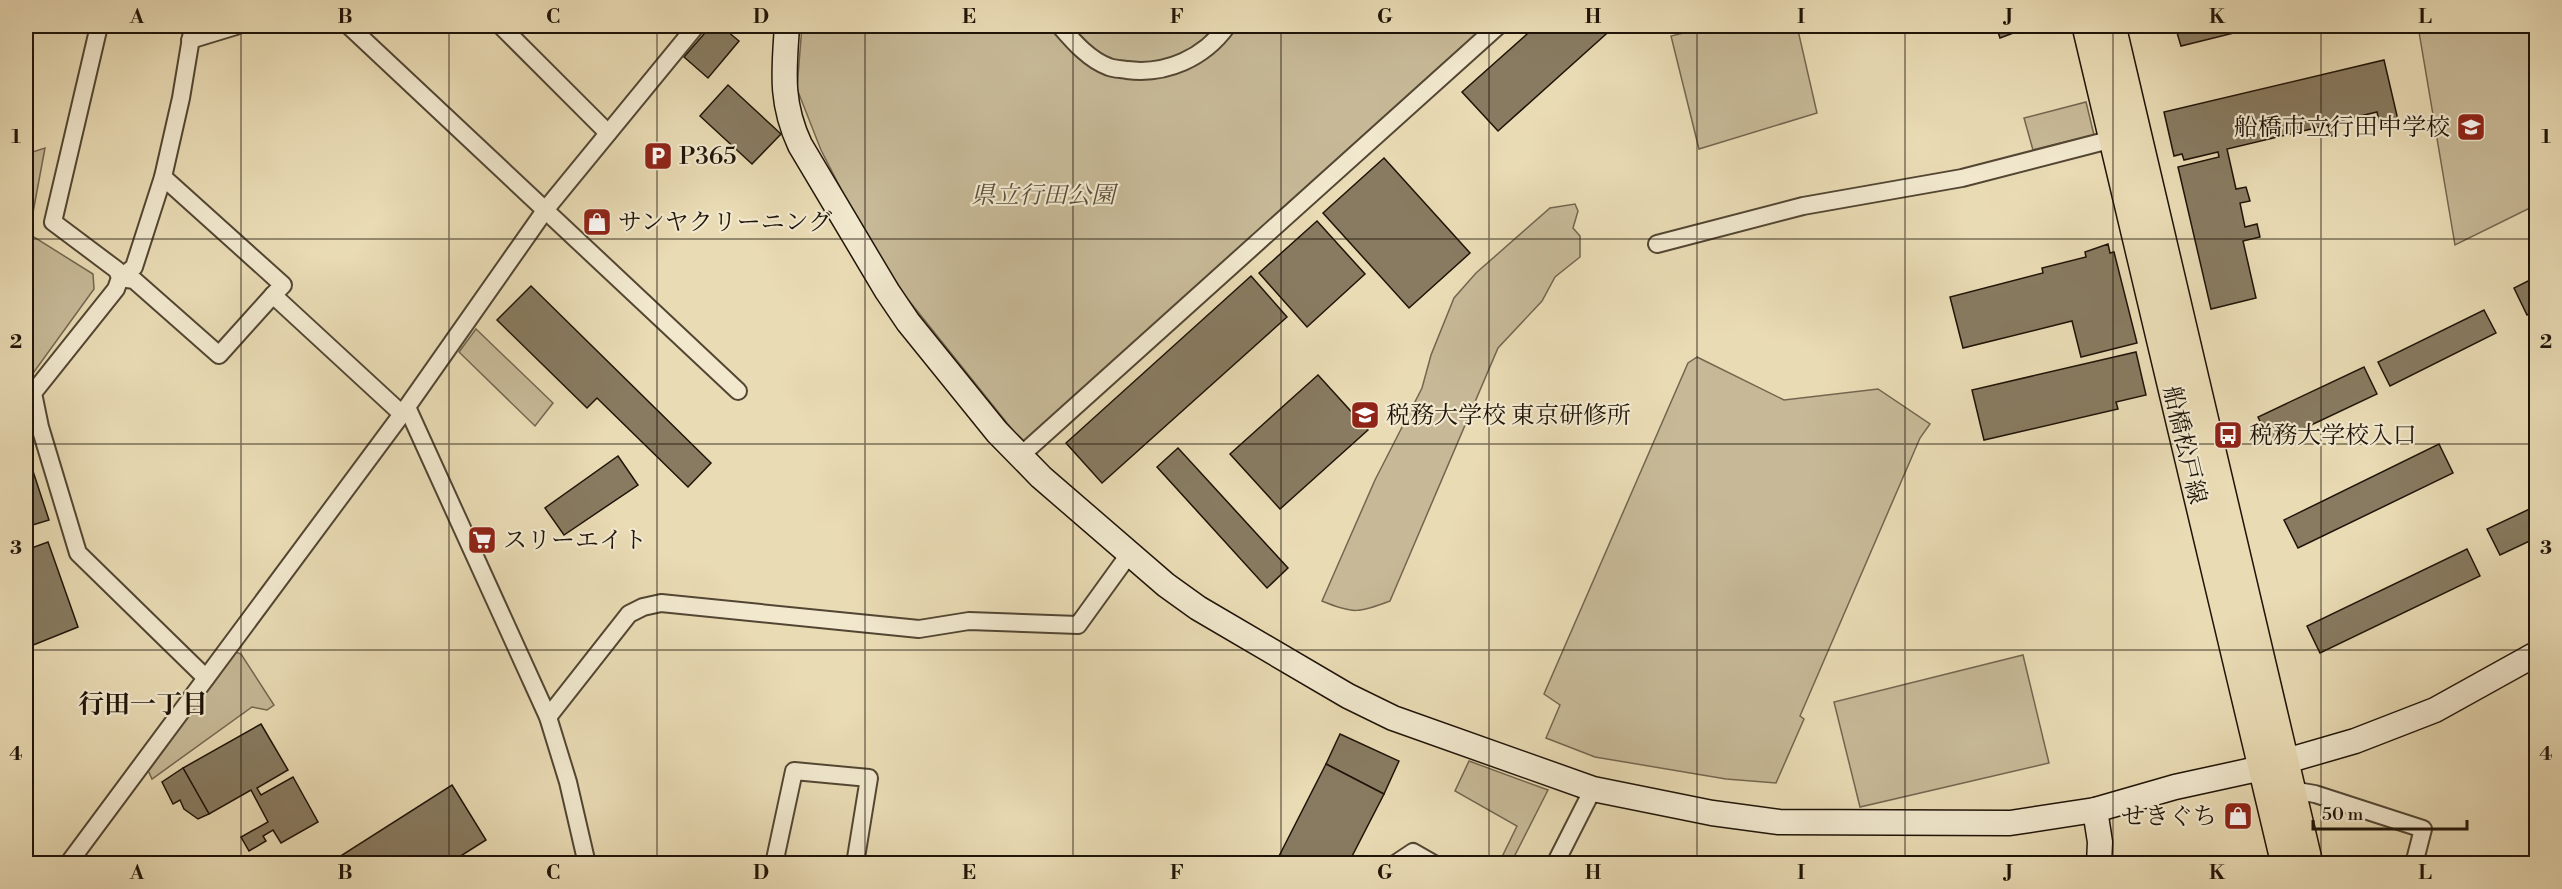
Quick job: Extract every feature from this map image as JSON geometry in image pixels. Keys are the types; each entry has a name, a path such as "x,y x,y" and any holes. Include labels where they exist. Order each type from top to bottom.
{"main road":[{"name":"船橋松戸線","path":"2086,26 2273,766 2291,790 2309,864"},
{"name":"船橋松戸線","path":"2112,26 2273,766 2285,864"}],"street":[{"path":"99,26 53,222 117,270 120,278"},
{"path":"206,678 78,553 33,429 33,393 116,289 120,278 134,267 163,177 181,98 191,33 236,26"},
{"path":"349,26 738,391"},
{"path":"501,26 608,133"},
{"path":"68,864 404,410 546,209 696,26"},
{"path":"787,26 784,53 784,99 790,122 800,145 886,291 908,322 1019,457 1166,585 1198,608 1348,696 1393,718 1593,789 1712,813 1779,822 2010,824 2095,810 2175,787 2273,766 2355,741 2435,710 2536,654"},
{"path":"1060,26 1076,45 1109,67 1146,72 1183,63 1215,42 1227,26"},
{"path":"1019,457 1498,26"},
{"path":"1657,244 1803,206 1962,178 2113,139"},
{"path":"120,278 134,280 219,355 283,285 163,177"},
{"path":"273,295 404,410 548,717 568,782 588,864"},
{"path":"548,717 629,614 643,607 661,603 919,629 969,621 1078,625 1130,553"},
{"path":"774,864 794,771 869,778 855,864"},
{"path":"1556,864 1593,789"},
{"path":"2291,790 2315,794 2423,829 2415,864"},
{"path":"2095,810 2100,842 2099,864"},
{"path":"1395,864 1413,852 1434,864"}],"green space":[{"name":"県立行田公園","path":"802,26 1485,26 1023,443 906,297 861,228 821,150 797,89"},
{"path":"1712,26 1797,26 1817,113 1699,149 1671,36"},
{"name":"船橋市立行田中学校","path":"2418,26 2536,26 2536,205 2455,245"},
{"path":"2086,102 2094,135 2033,150 2024,118"},
{"path":"45,148 29,234 93,274 94,289 26,383 26,154"},
{"path":"1575,204 1578,211 1573,228 1580,236 1580,257 1555,277 1542,301 1498,348 1390,601 1363,610 1349,610 1322,601 1375,480 1422,388 1431,355 1454,298 1476,273 1550,208"},
{"path":"476,329 553,403 535,426 459,352"},
{"path":"1697,357 1784,400 1878,389 1930,424 1920,438 1800,716 1804,719 1776,783 1726,779 1595,757 1546,738 1560,705 1544,694 1688,363"},
{"path":"230,650 241,654 274,705 267,710 252,707 152,779 147,768"},
{"path":"2023,655 2049,763 1860,807 1834,702"},
{"path":"1469,761 1548,790 1511,863 1499,863 1517,826 1455,791"}],"building":[{"path":"711,26 721,26 739,41 708,78 684,57"},
{"path":"1536,26 1615,26 1498,131 1462,92"},
{"path":"1996,26 2032,26 2000,38"},
{"path":"2175,26 2245,26 2246,30 2181,46"},
{"path":"2384,60 2398,120 2380,125 2377,112 2335,122 2338,135 2330,136 2328,125 2227,149 2236,189 2246,187 2250,201 2240,203 2245,227 2257,224 2260,237 2243,241 2256,298 2211,309 2178,167 2219,157 2218,152 2184,160 2182,154 2174,156 2164,112"},
{"path":"728,85 781,134 752,164 700,116"},
{"path":"1384,158 1470,253 1409,308 1323,213"},
{"path":"1317,221 1365,274 1307,327 1259,273"},
{"path":"2108,244 2110,253 2114,252 2137,343 2081,357 2072,321 1963,348 1950,297 2043,273 2042,268 2086,257 2085,252"},
{"path":"1251,276 1287,317 1102,483 1066,443"},
{"path":"2536,277 2536,310 2527,315 2514,288"},
{"path":"531,286 711,463 688,487 597,398 587,408 497,320"},
{"path":"2484,310 2496,333 2390,386 2378,362"},
{"path":"2136,352 2146,395 2116,402 2118,409 1984,440 1972,390"},
{"path":"2364,367 2377,394 2271,444 2258,417"},
{"path":"1318,375 1368,430 1280,509 1230,454"},
{"path":"2439,444 2453,473 2298,548 2284,520"},
{"path":"1178,448 1288,568 1267,588 1157,467"},
{"path":"618,456 638,485 564,535 545,508"},
{"path":"29,459 49,520 26,527 26,460"},
{"path":"2536,506 2536,538 2500,555 2487,529"},
{"path":"48,542 78,627 26,648 26,550"},
{"path":"2467,549 2480,576 2320,653 2307,626"},
{"path":"261,724 288,770 257,788 261,795 293,777 318,822 281,843 273,830 263,836 266,841 249,851 241,837 268,822 251,790 209,814 183,768"},
{"path":"1340,734 1399,761 1384,794 1326,764"},
{"path":"1326,764 1384,794 1348,864 1275,864"},
{"path":"183,768 209,814 198,819 184,809 180,800 173,804 162,782"},
{"path":"452,785 486,840 448,864 328,864"}],"place":[{"name":"船橋市立行田中学校","path":"2471,127"},
{"name":"P365","path":"658,156"},
{"name":"サンヤクリーニング","path":"597,222"},
{"name":"税務大学校 東京研修所","path":"1365,415"},
{"name":"税務大学校入口","path":"2228,435"},
{"name":"スリーエイト","path":"482,540"},
{"name":"せきぐち","path":"2238,816"}],"district":[{"name":"行田一丁目","path":"143,704"}]}
